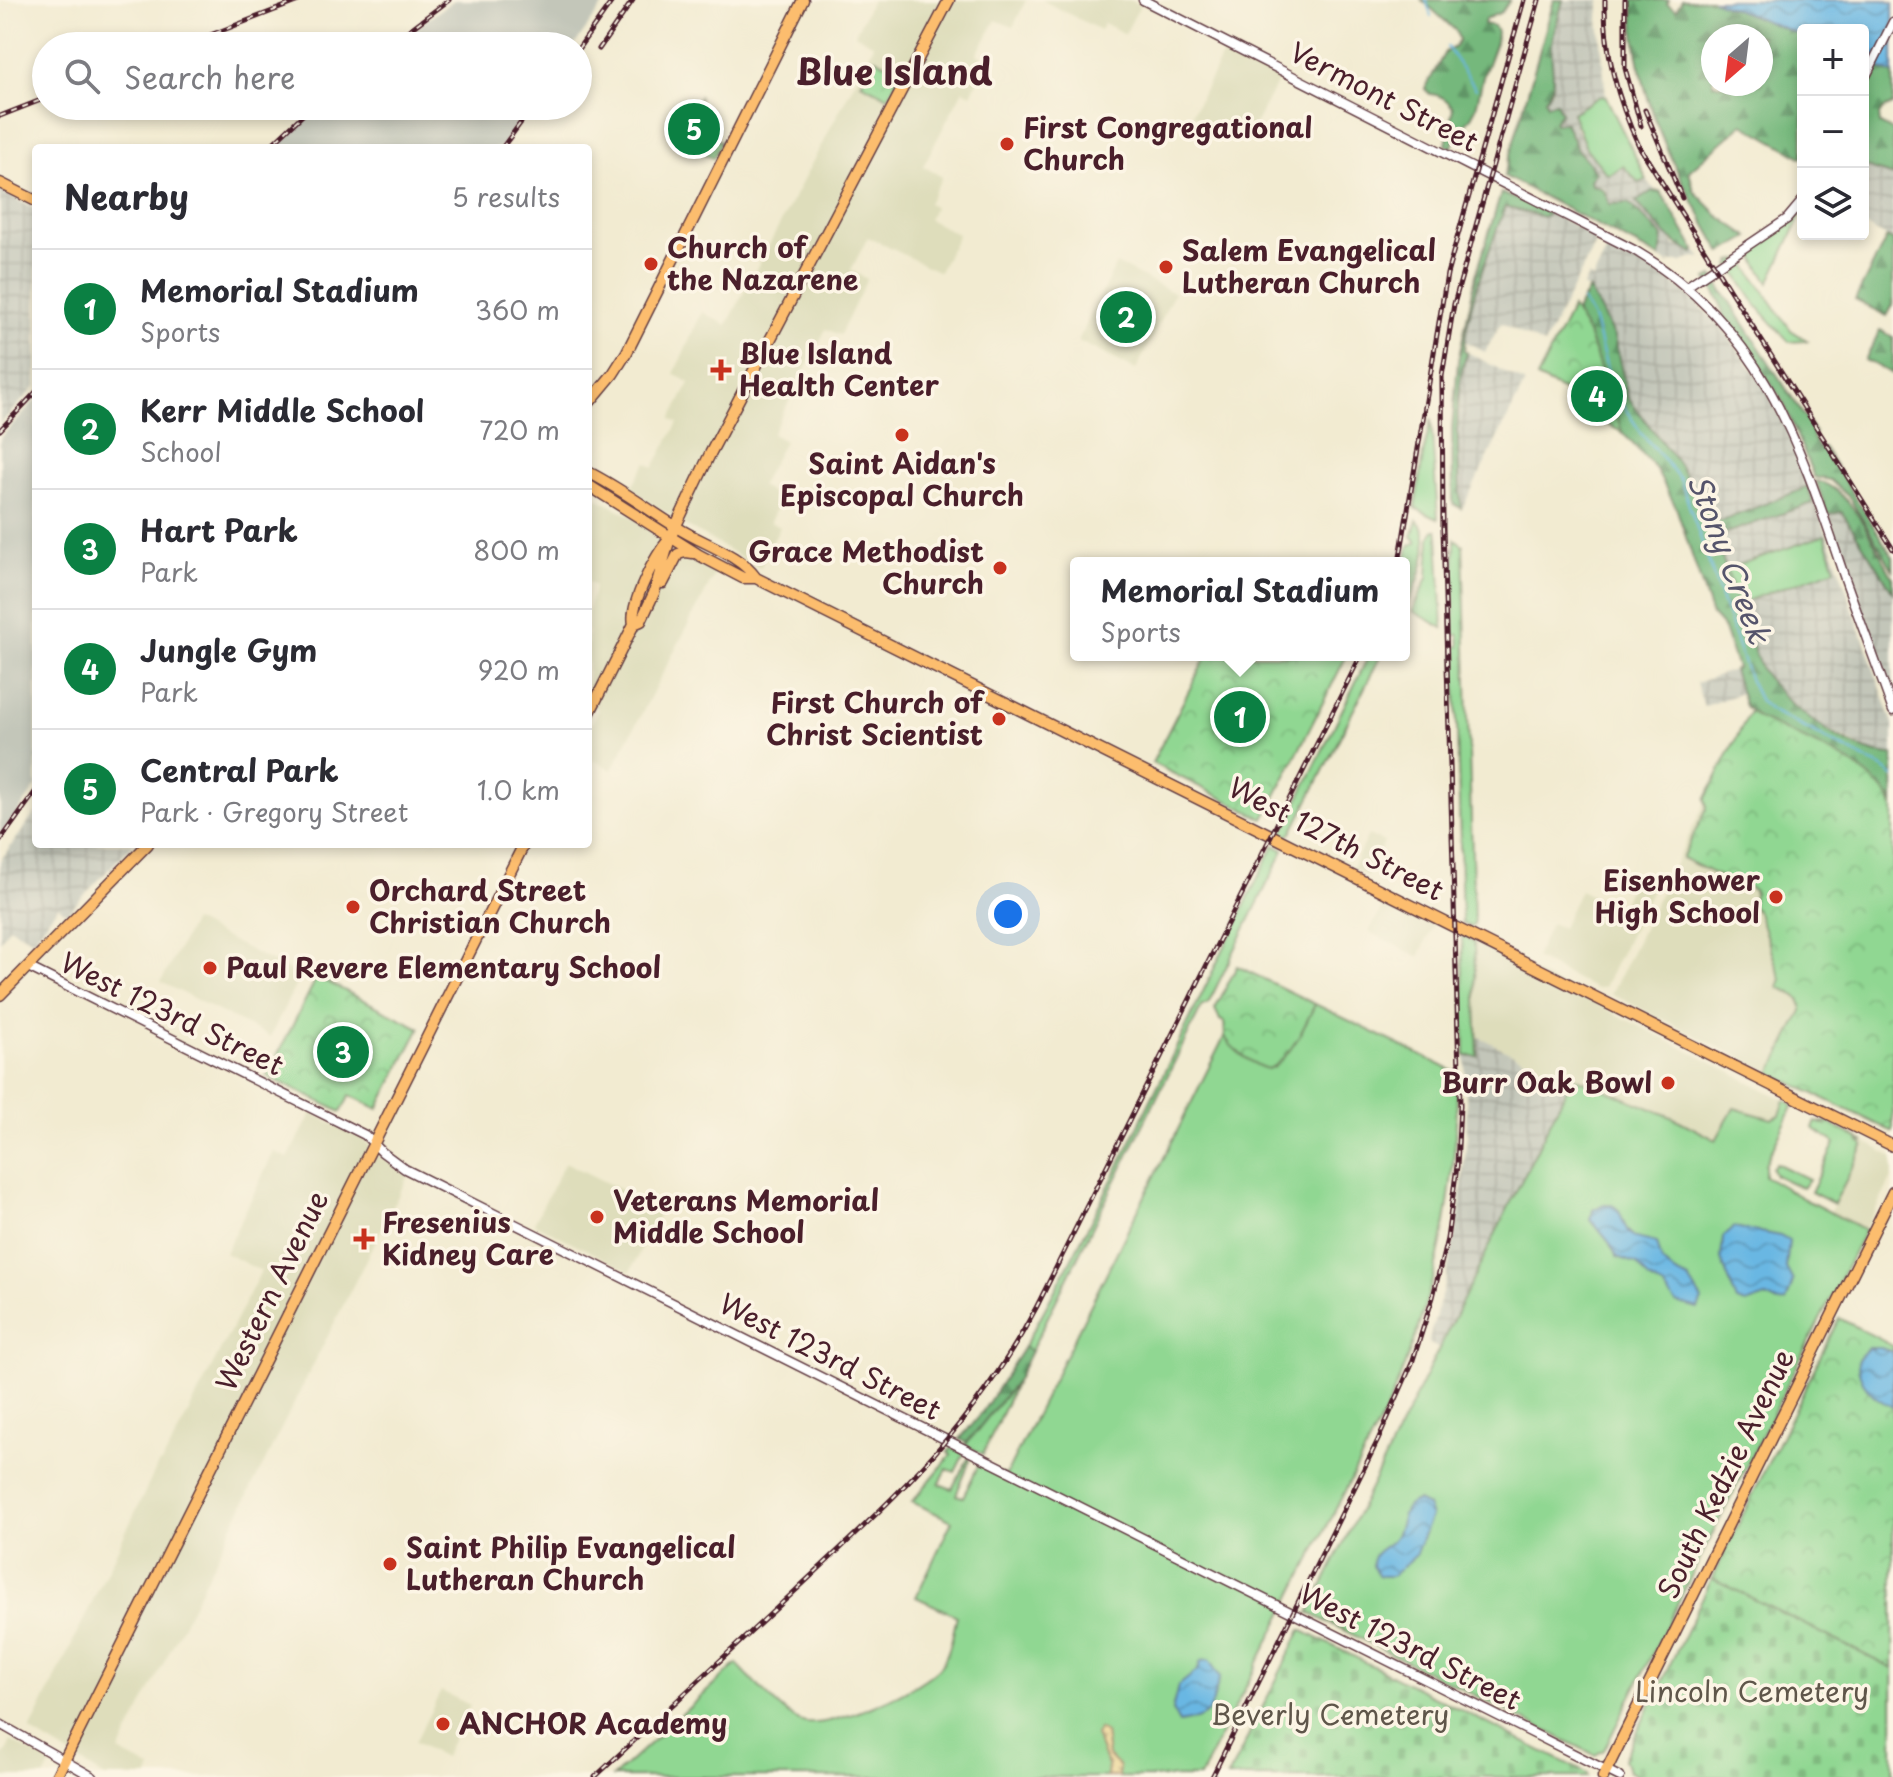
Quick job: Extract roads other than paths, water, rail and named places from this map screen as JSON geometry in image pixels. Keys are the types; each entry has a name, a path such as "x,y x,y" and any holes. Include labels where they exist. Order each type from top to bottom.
{"main road":[{"path":"592,399 627,352 803,0"},
{"path":"592,708 634,624 641,621 654,593 670,538 710,454 949,0"},
{"path":"0,183 32,199"},
{"name":"West 127th Street","path":"592,474 619,488 676,527 748,566 756,578"},
{"name":"West 127th Street","path":"592,487 670,538 743,578 756,578 1893,1146"},
{"path":"634,624 632,616 647,577 658,551 670,538"},
{"path":"654,593 678,554 699,555"},
{"path":"0,995 144,848"},
{"name":"Western Avenue","path":"56,1777 522,848"},
{"name":"South Kedzie Avenue","path":"1605,1774 1893,1192"}],"street":[{"name":"Vermont Street","path":"1143,0 1604,234 1647,257 1686,287 1754,363 1785,416 1816,489 1893,711"},
{"path":"1869,71 1893,22"},
{"path":"1686,287 1787,219 1797,207"},
{"name":"West 123rd Street","path":"28,967 365,1135 411,1172 1605,1774 1620,1777"},
{"path":"0,1724 93,1777"}],"water":[{"path":"1713,0 1885,0 1893,3 1893,74 1869,64 1869,24 1797,24 1797,34"},
{"path":"1604,1204 1616,1207 1632,1235 1657,1243 1662,1262 1689,1279 1702,1300 1698,1309 1676,1303 1637,1264 1617,1257 1591,1220 1593,1210"},
{"path":"1734,1227 1780,1236 1789,1241 1786,1268 1793,1281 1786,1302 1778,1303 1766,1297 1746,1304 1737,1301 1721,1259 1723,1237"},
{"path":"1868,1348 1893,1352 1893,1407 1873,1394 1860,1375 1858,1359"},
{"path":"1417,1501 1427,1506 1431,1516 1415,1556 1392,1576 1379,1576 1372,1566 1374,1556 1395,1537 1407,1507"},
{"path":"1209,1660 1220,1677 1210,1709 1200,1718 1179,1723 1172,1710 1178,1686 1198,1670 1201,1661"}],"waterway":[{"name":"Stony Creek","path":"1426,0 1431,16"},
{"name":"Stony Creek","path":"1447,47 1476,89"},
{"name":"Stony Creek","path":"1583,301 1594,320 1608,373 1622,404 1642,434 1680,479 1750,681 1760,701 1770,710 1893,776"}],"railway":[{"path":"218,32 301,0"},
{"path":"407,32 449,0"},
{"path":"590,32 613,0"},
{"path":"599,49 633,0"},
{"path":"1400,557 1447,274 1524,0"},
{"path":"1212,1777 1378,1440 1412,1363 1447,1239 1457,1166 1460,1105 1443,528 1442,376 1454,304 1539,0"},
{"path":"1605,0 1613,75 1639,146 1893,549"},
{"path":"1625,0 1625,68 1641,126"},
{"path":"0,116 32,103"},
{"path":"1645,110 1682,198"},
{"path":"272,144 297,120"},
{"path":"505,144 523,120"},
{"path":"0,430 32,396"},
{"path":"595,1777 898,1493 986,1389 1037,1306 1358,661"},
{"path":"0,841 32,797"}],"place":[{"name":"Central Park","path":"694,129"},
{"name":"First Congregational Church","path":"1007,144"},
{"name":"Church of the Nazarene","path":"651,264"},
{"name":"Salem Evangelical Lutheran Church","path":"1166,267"},
{"name":"Kerr Middle School","path":"1126,317"},
{"name":"Blue Island Health Center","path":"721,370"},
{"name":"Jungle Gym","path":"1597,396"},
{"name":"Saint Aidan's Episcopal Church","path":"902,435"},
{"name":"Grace Methodist Church","path":"1000,568"},
{"name":"Memorial Stadium","path":"1240,717"},
{"name":"First Church of Christ Scientist","path":"999,719"},
{"name":"Eisenhower High School","path":"1776,897"},
{"name":"Orchard Street Christian Church","path":"353,907"},
{"name":"Paul Revere Elementary School","path":"210,968"},
{"name":"Hart Park","path":"343,1052"},
{"name":"Burr Oak Bowl","path":"1668,1083"},
{"name":"Veterans Memorial Middle School","path":"597,1217"},
{"name":"Fresenius Kidney Care","path":"364,1239"},
{"name":"Saint Philip Evangelical Lutheran Church","path":"390,1564"},
{"name":"ANCHOR Academy","path":"443,1724"}],"district":[{"name":"Blue Island","path":"894,72"}],"park label":[{"name":"Lincoln Cemetery","path":"1752,1692"},
{"name":"Beverly Cemetery","path":"1330,1715"}]}
